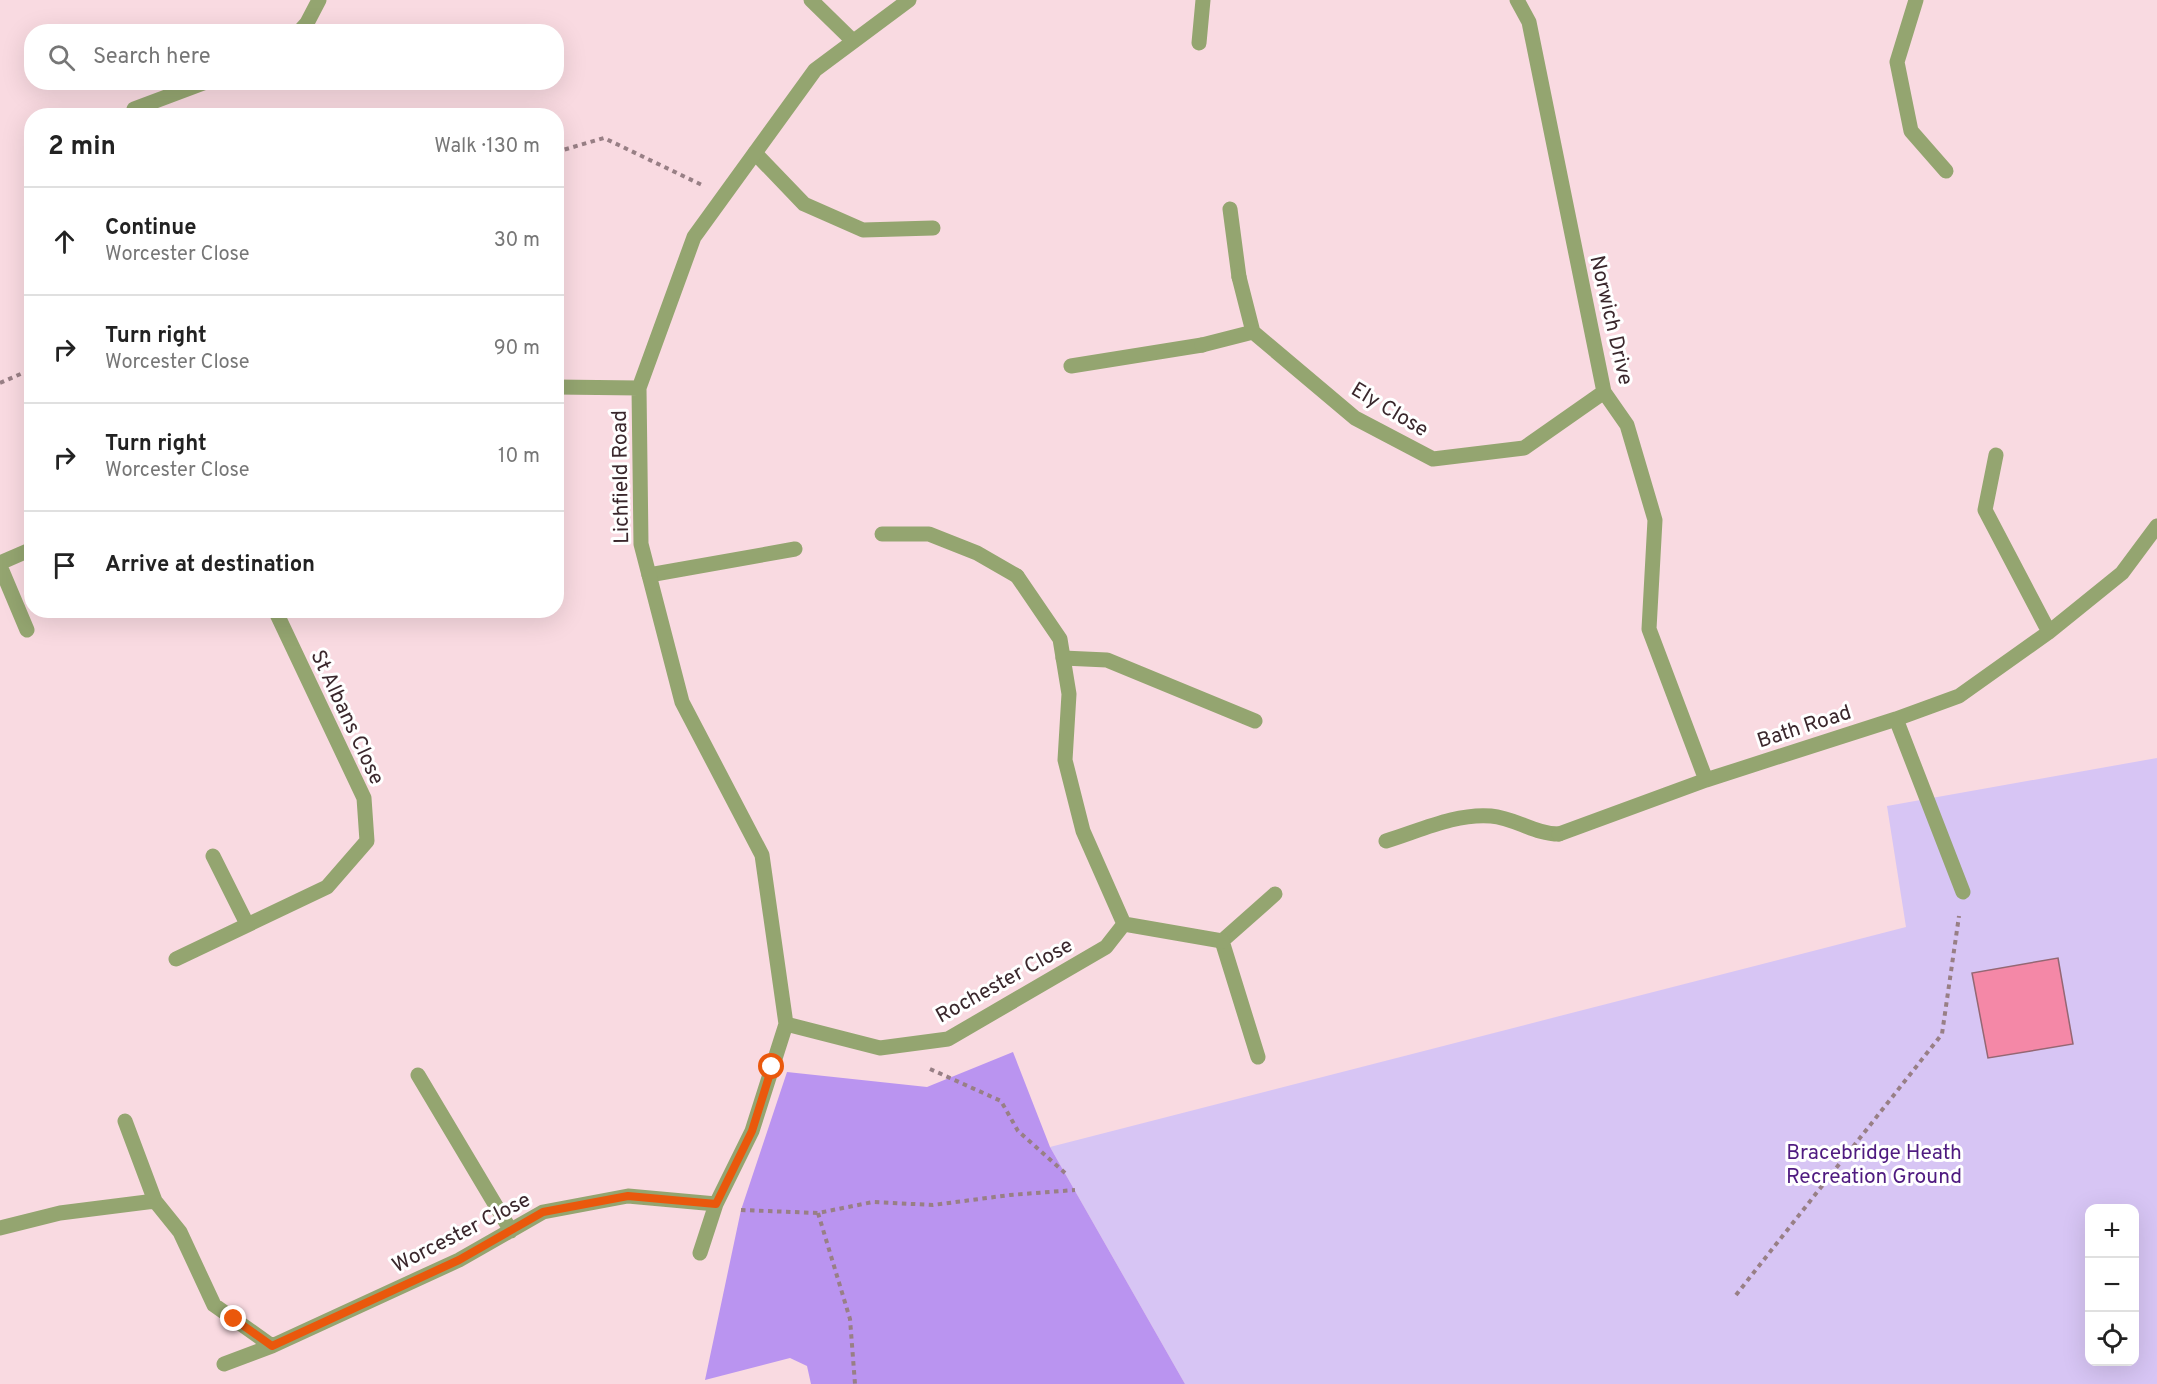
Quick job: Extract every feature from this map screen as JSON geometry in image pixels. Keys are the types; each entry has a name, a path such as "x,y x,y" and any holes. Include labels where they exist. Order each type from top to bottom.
{"street":[{"path":"305,24 319,0"},
{"path":"811,0 853,41"},
{"name":"Lichfield Road","path":"786,1024 762,855 682,702 640,544 639,388 694,237 815,70 909,0"},
{"path":"1199,43 1203,0"},
{"name":"Norwich Drive","path":"1517,0 1529,22 1604,392 1627,425 1655,520 1649,629 1706,780"},
{"path":"1916,0 1897,62 1911,131 1946,171"},
{"path":"137,108 185,90"},
{"path":"755,153 804,204 863,230 933,228"},
{"path":"1071,366 1202,345 1253,332 1239,277 1230,210"},
{"name":"Ely Close","path":"1253,332 1355,418 1433,459 1524,448 1604,392"},
{"path":"564,387 639,388"},
{"path":"1996,455 1985,510 2049,632"},
{"name":"Bath Road","path":"1386,841 1461,818 1477,816 1492,816 1547,834 1559,834 1706,780 1959,696 2049,632 2122,573 2157,526"},
{"path":"882,534 929,534 977,553 1017,576 1060,639 1069,694 1065,760 1083,831 1124,924 1222,941"},
{"path":"649,575 795,549"},
{"path":"24,553 0,564 27,630"},
{"name":"St Albans Close","path":"176,959 327,887 367,841 364,798 279,618"},
{"path":"1063,658 1107,660 1255,721"},
{"path":"1896,718 1963,892"},
{"path":"213,856 247,924"},
{"path":"1222,941 1275,894"},
{"name":"Rochester Close","path":"786,1024 880,1048 948,1039 1106,947 1124,924"},
{"path":"1222,941 1258,1057"},
{"path":"700,1253 716,1204 752,1131 786,1024"},
{"path":"418,1075 511,1230"},
{"path":"126,1121 155,1201 180,1232 214,1305 272,1346"},
{"name":"Worcester Close","path":"224,1364 272,1346 459,1260 543,1212 628,1196 716,1204"},
{"path":"0,1228 60,1213 155,1201"}],"path":[{"path":"564,150 604,138 724,196"},
{"path":"0,383 24,372"},
{"path":"1736,1295 1942,1034 1963,892"},
{"path":"920,1065 1001,1101 1018,1131 1065,1173"},
{"path":"741,1210 818,1213 873,1202 933,1204 1010,1194 1075,1190"},
{"path":"818,1213 850,1319 855,1384"}],"green space":[{"name":"Bracebridge Heath Recreation Ground","path":"2157,758 2157,1384 1185,1384 1050,1147 1906,927 1887,806"}],"shaded area":[{"path":"1013,1052 1050,1147 1185,1384 811,1384 807,1366 790,1358 705,1380 741,1210 787,1072 927,1087"}],"building":[{"path":"2058,958 2073,1044 1988,1058 1972,973"}],"route":[{"path":"234,1319 272,1346 459,1260 543,1212 628,1196 716,1204 752,1131 772,1067"}]}
